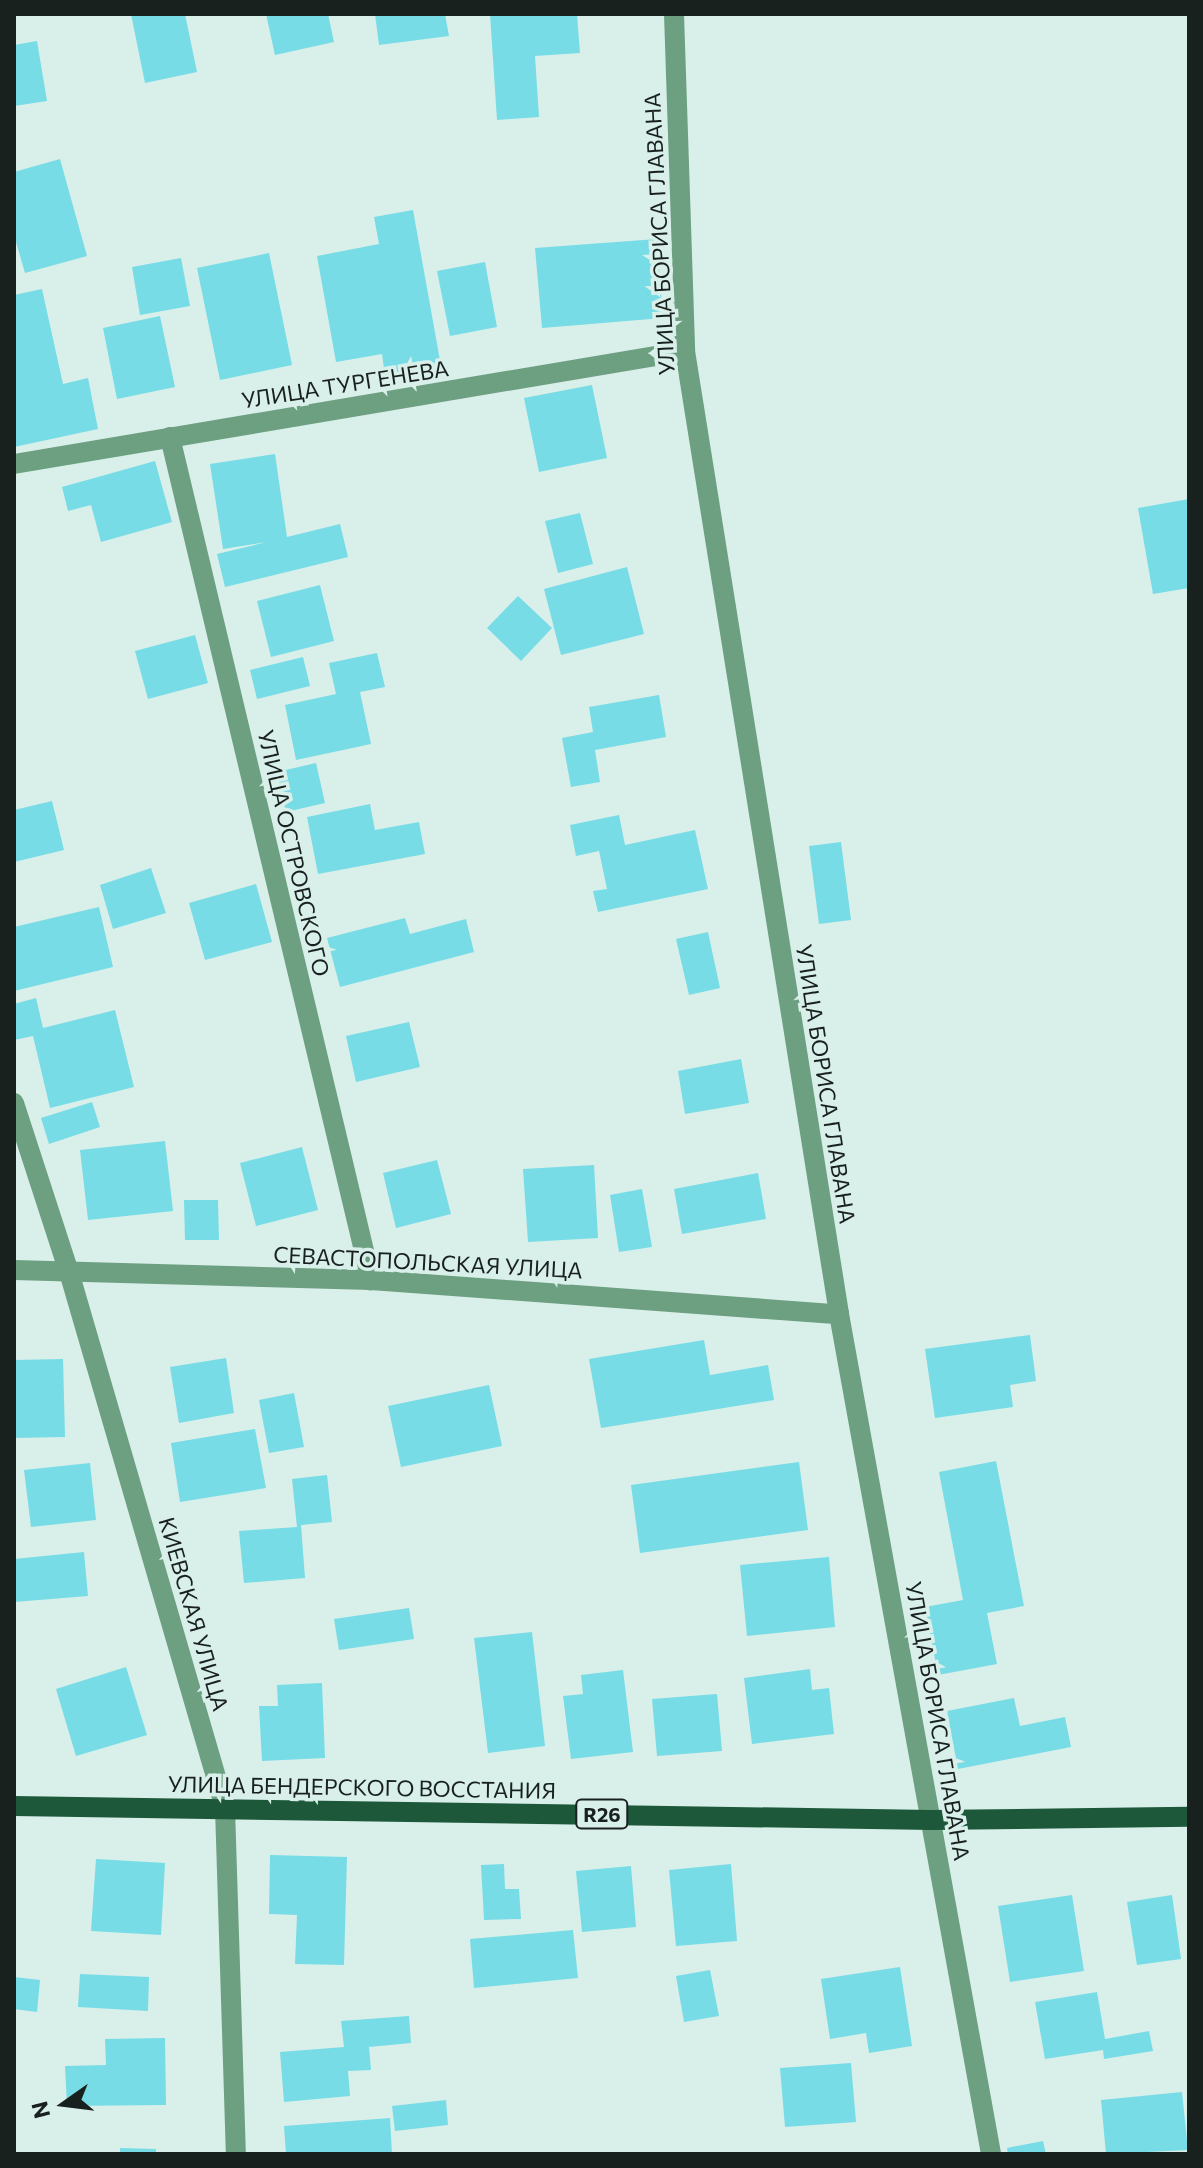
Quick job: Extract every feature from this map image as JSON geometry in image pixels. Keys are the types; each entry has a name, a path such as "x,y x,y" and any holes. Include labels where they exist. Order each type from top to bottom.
{"main road":[{"name":"УЛИЦА БЕНДЕРСКОГО ВОССТАНИЯ","path":"14,1806 932,1820 1189,1817"}],"street":[{"name":"УЛИЦА БОРИСА ГЛАВАНА","path":"674,14 685,351 839,1314 991,2154"},
{"name":"УЛИЦА ТУРГЕНЕВА","path":"14,464 685,351"},
{"name":"УЛИЦА ОСТРОВСКОГО","path":"170,437 371,1280"},
{"name":"КИЕВСКАЯ УЛИЦА","path":"14,1103 69,1272 225,1808 236,2154"},
{"name":"СЕВАСТОПОЛЬСКАЯ УЛИЦА","path":"14,1270 371,1280 839,1314"}],"building":[{"path":"131,14 185,14 197,72 145,83"},
{"path":"266,14 328,14 334,42 275,55"},
{"path":"375,14 445,14 449,36 379,45"},
{"path":"490,14 577,14 580,53 535,56 539,117 497,120"},
{"path":"37,41 47,101 14,106 14,45"},
{"path":"60,159 87,256 25,273 14,235 14,172"},
{"path":"413,210 441,366 385,376 382,354 336,362 317,256 379,244 374,217"},
{"path":"657,239 663,318 542,328 535,248"},
{"path":"269,253 292,365 220,380 197,268"},
{"path":"181,258 190,306 140,315 132,267"},
{"path":"485,262 497,327 450,336 437,271"},
{"path":"42,289 63,384 88,378 98,429 14,447 14,295"},
{"path":"160,316 175,387 117,399 103,328"},
{"path":"592,385 607,458 539,472 524,398"},
{"path":"275,454 287,537 340,524 348,557 225,587 217,554 267,542 223,549 210,464"},
{"path":"155,461 172,522 101,542 91,505 68,511 62,487"},
{"path":"1189,499 1189,588 1153,594 1138,508"},
{"path":"580,513 593,564 558,573 545,521"},
{"path":"627,567 644,634 561,655 544,589"},
{"path":"320,585 334,641 271,657 257,601"},
{"path":"518,596 552,628 521,661 487,628"},
{"path":"195,635 208,683 148,699 135,651"},
{"path":"377,653 385,687 360,692 371,744 296,760 285,705 336,694 329,663"},
{"path":"303,657 310,686 257,699 250,670"},
{"path":"659,695 666,737 595,750 600,782 571,787 562,738 593,732 589,707"},
{"path":"316,763 325,803 286,812 277,772"},
{"path":"52,801 64,850 14,862 14,810"},
{"path":"370,804 375,830 419,822 425,854 318,874 307,817"},
{"path":"619,815 625,845 695,830 708,889 598,912 593,891 607,889 599,851 576,856 570,825"},
{"path":"841,842 851,920 819,924 809,846"},
{"path":"151,868 166,913 113,929 100,885"},
{"path":"256,884 272,942 205,960 189,903"},
{"path":"99,907 113,967 14,991 14,927"},
{"path":"405,918 410,934 466,919 474,952 340,987 327,938"},
{"path":"708,932 720,988 689,995 676,939"},
{"path":"36,998 43,1028 115,1010 134,1087 50,1108 33,1036 14,1040 14,1004"},
{"path":"409,1022 420,1067 356,1082 346,1036"},
{"path":"741,1059 749,1103 685,1114 678,1071"},
{"path":"92,1102 100,1127 49,1144 41,1118"},
{"path":"165,1141 173,1211 88,1220 80,1150"},
{"path":"302,1147 318,1210 256,1226 240,1163"},
{"path":"437,1160 451,1214 396,1228 383,1173"},
{"path":"594,1165 598,1238 528,1242 523,1169"},
{"path":"758,1173 766,1219 682,1234 674,1189"},
{"path":"642,1189 652,1247 619,1252 610,1195"},
{"path":"184,1200 218,1200 219,1240 185,1240"},
{"path":"1030,1335 1036,1381 1010,1385 1013,1407 935,1418 925,1349"},
{"path":"704,1340 710,1375 768,1365 774,1400 601,1428 589,1359"},
{"path":"226,1358 234,1413 179,1423 170,1367"},
{"path":"63,1359 65,1437 14,1438 14,1360"},
{"path":"489,1385 502,1446 401,1467 388,1406"},
{"path":"294,1393 304,1447 269,1453 259,1400"},
{"path":"255,1429 266,1488 180,1502 171,1443"},
{"path":"996,1461 1024,1606 987,1613 997,1664 938,1675 925,1607 963,1600 939,1472"},
{"path":"799,1462 808,1530 640,1553 631,1485"},
{"path":"90,1463 96,1520 31,1527 24,1470"},
{"path":"327,1475 332,1522 301,1525 305,1578 244,1583 239,1531 297,1527 292,1479"},
{"path":"84,1552 88,1596 14,1602 14,1559"},
{"path":"829,1557 835,1627 747,1636 740,1565"},
{"path":"409,1608 414,1639 339,1650 334,1619"},
{"path":"532,1632 545,1746 488,1753 474,1638"},
{"path":"126,1667 147,1735 76,1756 56,1689"},
{"path":"810,1669 812,1690 829,1688 834,1734 752,1744 744,1678"},
{"path":"623,1670 633,1752 571,1759 563,1696 583,1694 581,1675"},
{"path":"322,1683 325,1758 262,1761 259,1706 278,1706 277,1685"},
{"path":"717,1694 722,1751 657,1756 652,1699"},
{"path":"1014,1698 1020,1726 1065,1717 1071,1747 958,1769 947,1711"},
{"path":"270,1855 347,1857 344,1965 295,1964 297,1915 269,1914"},
{"path":"96,1859 165,1863 161,1935 91,1931"},
{"path":"504,1864 505,1889 519,1889 521,1919 484,1920 481,1865"},
{"path":"731,1864 737,1941 676,1946 669,1870"},
{"path":"631,1866 636,1927 582,1932 576,1871"},
{"path":"1072,1895 1084,1971 1010,1982 998,1906"},
{"path":"1172,1895 1181,1959 1137,1965 1127,1902"},
{"path":"573,1930 578,1978 474,1988 470,1939"},
{"path":"900,1967 912,2046 869,2053 866,2033 830,2039 821,1979"},
{"path":"710,1970 719,2016 684,2022 676,1976"},
{"path":"80,1974 149,1977 148,2011 78,2007"},
{"path":"14,1977 40,1980 37,2012 14,2009"},
{"path":"1097,1992 1105,2039 1149,2031 1153,2051 1104,2059 1103,2050 1045,2059 1035,2002"},
{"path":"409,2016 411,2043 369,2047 371,2070 348,2071 350,2096 284,2102 280,2052 344,2047 341,2021"},
{"path":"165,2038 166,2105 67,2106 65,2066 106,2065 105,2039"},
{"path":"851,2063 856,2122 785,2127 780,2068"},
{"path":"1182,2092 1188,2150 1106,2154 1101,2100"},
{"path":"446,2100 448,2125 395,2131 392,2106"},
{"path":"390,2118 392,2154 286,2154 284,2126"},
{"path":"1043,2141 1046,2154 1008,2154 1007,2148"},
{"path":"120,2148 156,2149 156,2154 120,2154"}]}
